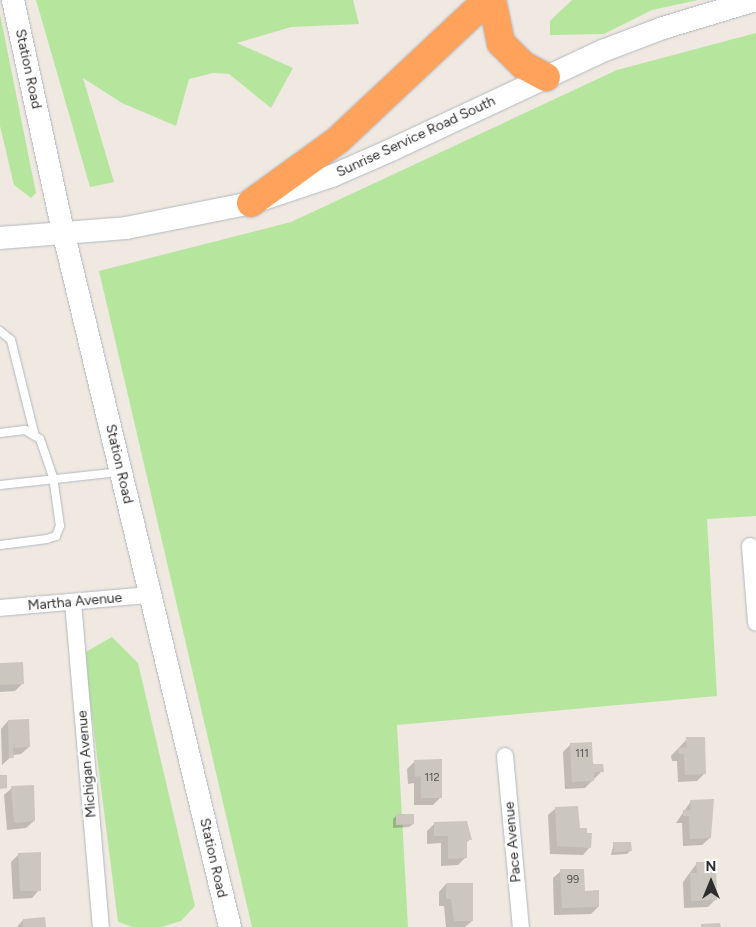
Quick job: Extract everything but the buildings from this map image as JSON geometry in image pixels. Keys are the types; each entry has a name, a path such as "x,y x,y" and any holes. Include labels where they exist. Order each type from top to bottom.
{"highway":[{"path":"251,203 338,140 487,0"},
{"path":"492,0 501,43 523,65 546,77"}],"main road":[{"name":"Sunrise Service Road South","path":"0,238 64,235 179,220 251,203 332,176 546,77 663,28 756,0"},
{"name":"Station Road","path":"15,10 64,235 230,927"}],"street":[{"path":"750,546 756,623"},
{"name":"Martha Avenue","path":"0,608 150,595"},
{"name":"Michigan Avenue","path":"73,602 101,927"},
{"name":"Pace Avenue","path":"505,756 521,927"}],"lane":[{"path":"0,331 11,340 34,432 40,438 53,478 60,526 56,536 0,545"},
{"path":"0,433 25,430 34,432"},
{"path":"0,485 120,472"}],"green space":[{"path":"36,0 353,0 359,24 291,27 237,43 293,68 271,108 229,74 213,73 189,79 176,126 122,103 83,78 114,182 90,187"},
{"path":"572,0 698,0 652,10 604,34 550,35 550,21"},
{"path":"0,14 36,193 31,198 14,185 0,126"},
{"path":"756,33 756,516 707,519 717,696 397,725 408,927 252,927 99,271 291,222 617,70"},
{"path":"112,637 138,663 195,906 181,921 161,927 133,927 118,922 84,653"}]}
